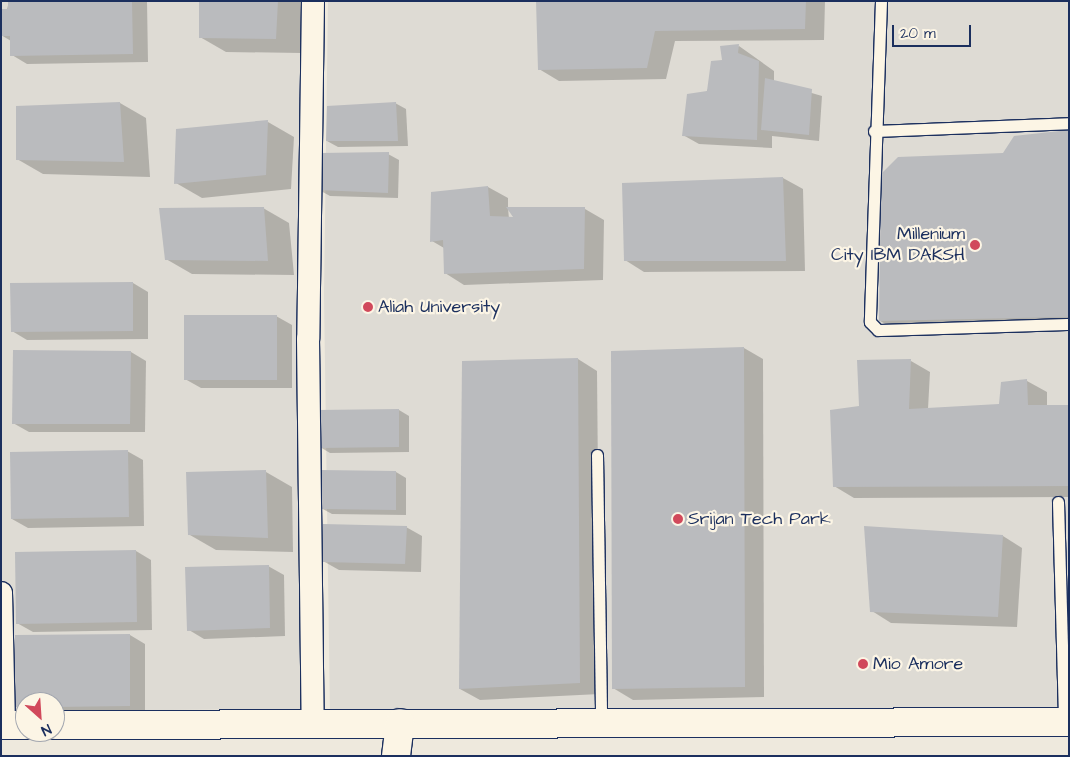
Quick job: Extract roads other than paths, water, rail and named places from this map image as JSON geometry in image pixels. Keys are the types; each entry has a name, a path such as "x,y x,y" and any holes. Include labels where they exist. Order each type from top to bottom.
{"street":[{"path":"313,1 308,339 313,724"},
{"path":"1,592 10,725"},
{"path":"65,724 1066,722"},
{"path":"396,756 400,724"}],"lane":[{"path":"880,1 868,310 878,330 1069,324"},
{"path":"874,131 1069,122"},
{"path":"598,456 601,723"},
{"path":"1058,502 1066,722"}],"place":[{"name":"Millenium City IBM DAKSH","path":"975,245"},
{"name":"Aliah University","path":"368,307"},
{"name":"Srijan Tech Park","path":"678,519"},
{"name":"Mio Amore","path":"863,664"}]}
